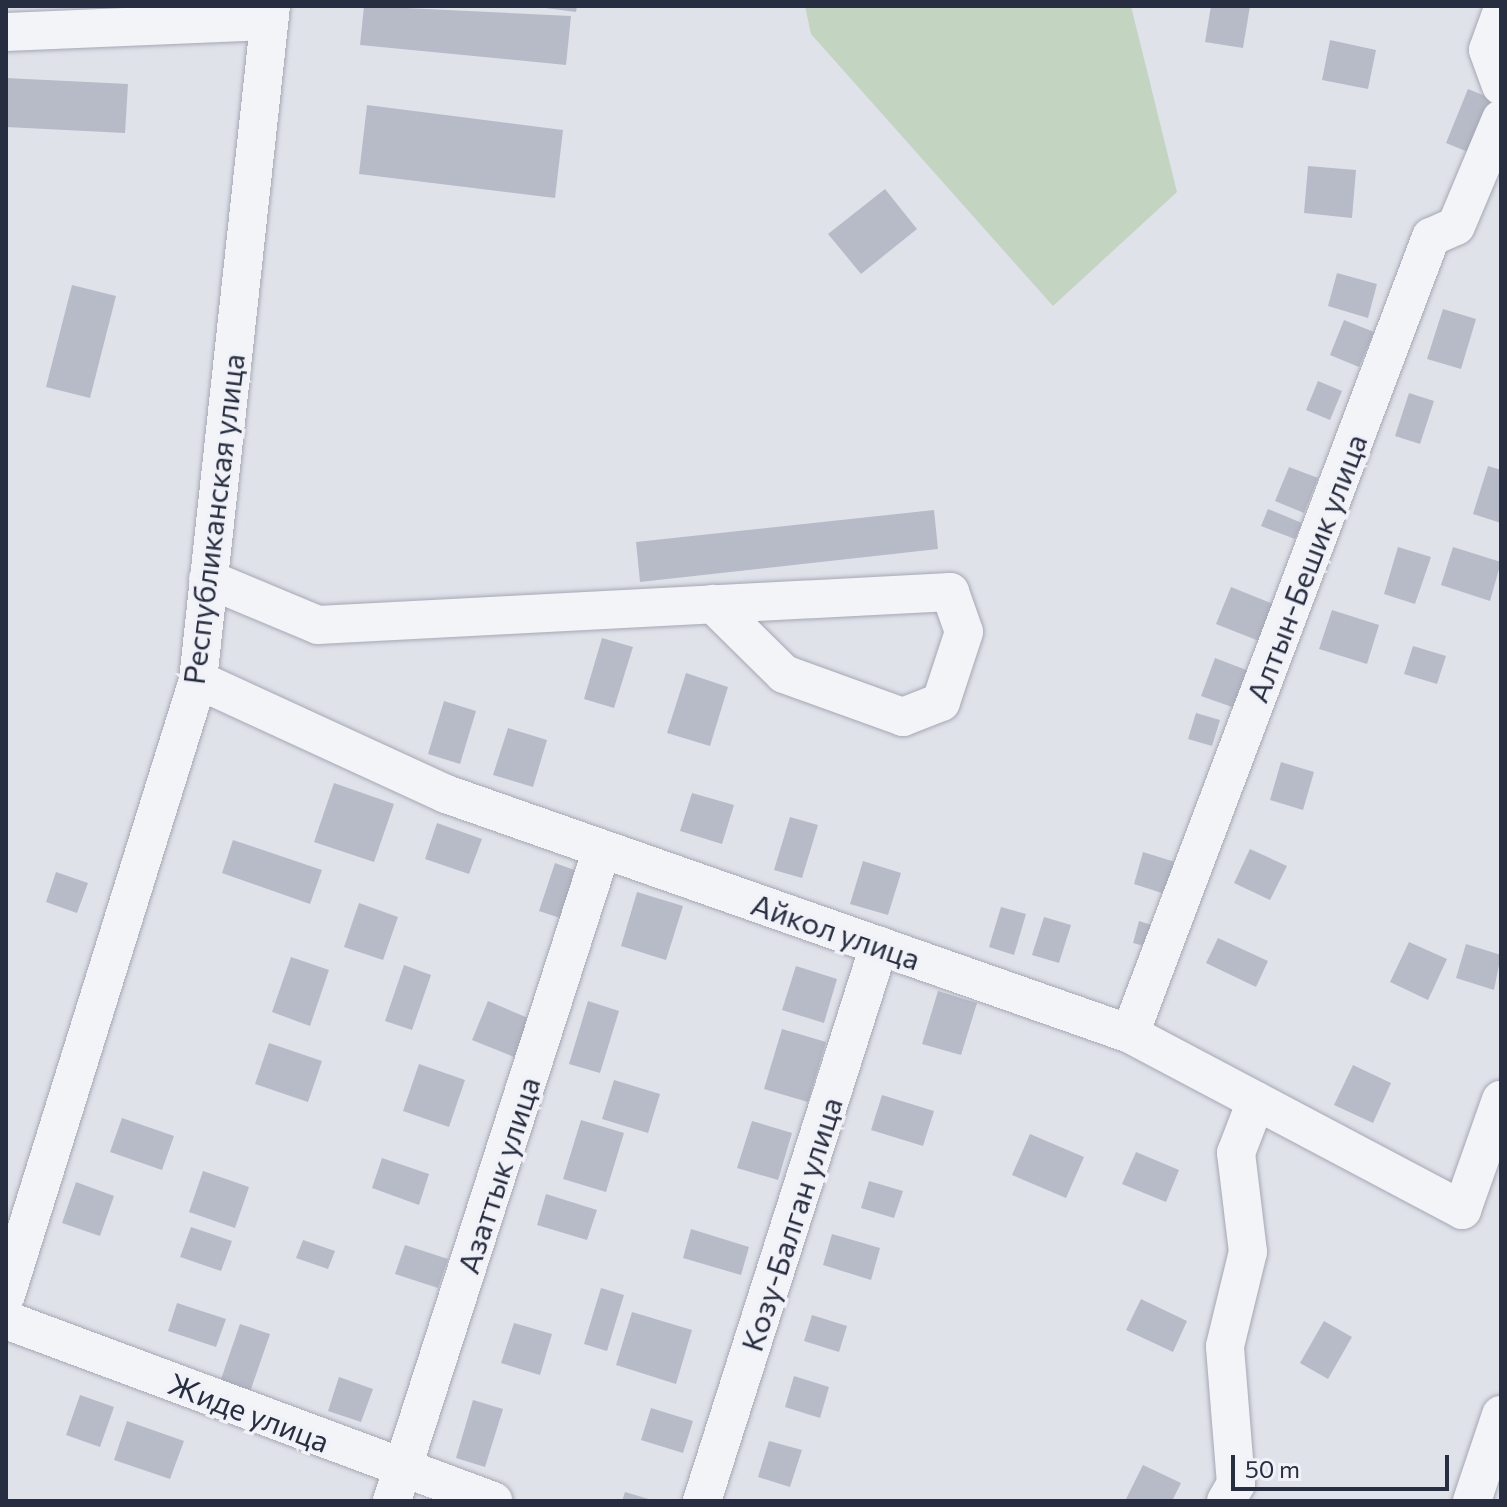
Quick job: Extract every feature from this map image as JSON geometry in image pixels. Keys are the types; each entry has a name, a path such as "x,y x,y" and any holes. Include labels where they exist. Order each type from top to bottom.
{"street":[{"path":"6,32 269,13"},
{"name":"Республиканская улица","path":"6,1295 198,680 269,13"},
{"path":"1501,14 1488,50 1501,86"},
{"name":"Алтын-Бешик улица","path":"1130,1034 1431,237 1456,226 1501,119"},
{"path":"208,579 318,625 713,604 950,592 964,632 941,702 903,717 784,674 713,604"},
{"name":"Айкол улица","path":"198,680 446,794 1130,1034 1462,1210 1501,1100"},
{"name":"Азаттык улица","path":"397,1485 602,849"},
{"name":"Козу-Балган улица","path":"702,1501 879,946"},
{"path":"1226,1501 1236,1484 1225,1346 1248,1252 1236,1153 1256,1101"},
{"name":"Жиде улица","path":"6,1320 397,1485 493,1501"},
{"path":"1472,1501 1501,1415"}],"green space":[{"path":"805,6 1131,6 1177,192 1053,306 811,34"}],"building":[{"path":"364,6 571,16 566,65 360,45"},
{"path":"530,6 577,6 576,12"},
{"path":"1211,6 1250,6 1243,48 1205,42"},
{"path":"1330,40 1376,50 1368,89 1322,80"},
{"path":"6,78 128,84 125,133 6,127"},
{"path":"1468,89 1495,100 1473,154 1446,143"},
{"path":"367,105 563,130 555,198 359,174"},
{"path":"1308,166 1356,170 1352,218 1304,213"},
{"path":"885,189 917,229 861,274 828,234"},
{"path":"1337,273 1377,284 1368,318 1328,306"},
{"path":"72,285 116,296 90,398 46,387"},
{"path":"1443,309 1476,319 1461,369 1427,359"},
{"path":"1344,320 1374,332 1359,367 1330,355"},
{"path":"1318,381 1342,391 1330,420 1306,410"},
{"path":"1409,393 1434,401 1420,444 1395,436"},
{"path":"1488,466 1501,470 1501,523 1473,514"},
{"path":"1289,467 1318,478 1304,513 1275,501"},
{"path":"1268,509 1302,523 1295,539 1261,526"},
{"path":"934,510 938,549 640,582 636,542"},
{"path":"1398,547 1431,557 1415,604 1384,594"},
{"path":"1453,547 1501,562 1490,601 1441,585"},
{"path":"1231,587 1273,604 1259,641 1216,624"},
{"path":"1332,610 1379,625 1367,664 1319,649"},
{"path":"602,638 633,647 614,708 584,699"},
{"path":"1413,646 1446,656 1437,684 1404,674"},
{"path":"1215,658 1249,671 1235,708 1201,696"},
{"path":"686,673 728,687 710,746 667,733"},
{"path":"444,701 476,711 460,764 428,754"},
{"path":"1196,713 1220,720 1212,746 1188,739"},
{"path":"508,728 547,740 533,787 493,775"},
{"path":"1281,762 1314,772 1303,810 1270,800"},
{"path":"334,783 394,804 374,862 314,842"},
{"path":"692,793 734,805 722,844 680,831"},
{"path":"790,817 818,825 802,878 774,870"},
{"path":"437,823 482,839 469,874 425,859"},
{"path":"233,840 322,870 310,904 222,873"},
{"path":"1250,849 1287,866 1270,900 1234,883"},
{"path":"1143,852 1175,862 1165,894 1134,884"},
{"path":"863,861 901,873 888,915 850,904"},
{"path":"555,863 580,872 563,919 539,911"},
{"path":"56,872 88,883 77,913 46,902"},
{"path":"637,892 683,906 666,960 621,946"},
{"path":"359,903 398,917 383,960 344,947"},
{"path":"1001,907 1026,914 1014,955 989,947"},
{"path":"1044,917 1071,925 1059,963 1032,955"},
{"path":"1139,921 1155,926 1148,947 1133,943"},
{"path":"1218,938 1268,961 1256,987 1206,963"},
{"path":"1409,942 1447,959 1428,1000 1390,982"},
{"path":"1466,944 1501,955 1494,990 1456,978"},
{"path":"291,957 329,970 310,1026 272,1012"},
{"path":"404,965 431,975 412,1030 385,1021"},
{"path":"796,966 837,979 824,1023 782,1010"},
{"path":"938,991 977,1003 961,1055 922,1044"},
{"path":"488,1001 535,1021 519,1059 472,1040"},
{"path":"588,1001 619,1011 600,1073 569,1064"},
{"path":"782,1029 826,1042 808,1102 764,1089"},
{"path":"269,1043 322,1061 308,1102 255,1084"},
{"path":"419,1064 465,1080 449,1127 403,1111"},
{"path":"1353,1065 1391,1083 1373,1123 1334,1105"},
{"path":"614,1080 660,1094 648,1133 602,1119"},
{"path":"882,1095 934,1111 923,1146 871,1130"},
{"path":"122,1118 174,1136 162,1170 110,1152"},
{"path":"581,1120 624,1133 606,1192 563,1179"},
{"path":"752,1121 792,1133 778,1180 737,1168"},
{"path":"1030,1134 1084,1157 1066,1198 1012,1175"},
{"path":"1136,1152 1179,1170 1166,1202 1122,1184"},
{"path":"382,1158 429,1174 419,1205 372,1188"},
{"path":"203,1171 249,1187 235,1228 189,1212"},
{"path":"869,1181 903,1191 894,1218 861,1208"},
{"path":"76,1182 114,1196 100,1236 62,1223"},
{"path":"546,1194 597,1210 587,1240 537,1225"},
{"path":"191,1227 232,1241 221,1271 180,1257"},
{"path":"691,1229 749,1247 741,1275 683,1258"},
{"path":"832,1234 880,1248 871,1280 823,1265"},
{"path":"303,1240 335,1251 328,1269 296,1258"},
{"path":"405,1245 448,1259 438,1288 395,1274"},
{"path":"601,1288 624,1295 607,1351 584,1344"},
{"path":"1141,1299 1187,1321 1173,1352 1126,1330"},
{"path":"177,1303 226,1319 216,1347 168,1331"},
{"path":"632,1312 692,1330 676,1384 616,1365"},
{"path":"812,1315 847,1326 839,1352 804,1341"},
{"path":"1324,1321 1352,1337 1328,1379 1300,1363"},
{"path":"514,1323 552,1334 540,1375 501,1363"},
{"path":"240,1324 270,1334 250,1392 220,1382"},
{"path":"794,1376 829,1387 820,1418 785,1407"},
{"path":"339,1377 373,1389 361,1422 328,1411"},
{"path":"80,1395 114,1407 100,1447 66,1435"},
{"path":"473,1400 503,1409 485,1467 456,1458"},
{"path":"651,1408 693,1421 683,1453 641,1440"},
{"path":"127,1421 184,1441 170,1479 114,1460"},
{"path":"769,1441 802,1450 790,1487 758,1477"},
{"path":"1143,1465 1181,1483 1172,1501 1125,1501"},
{"path":"625,1492 652,1500 652,1501 622,1501"}]}
